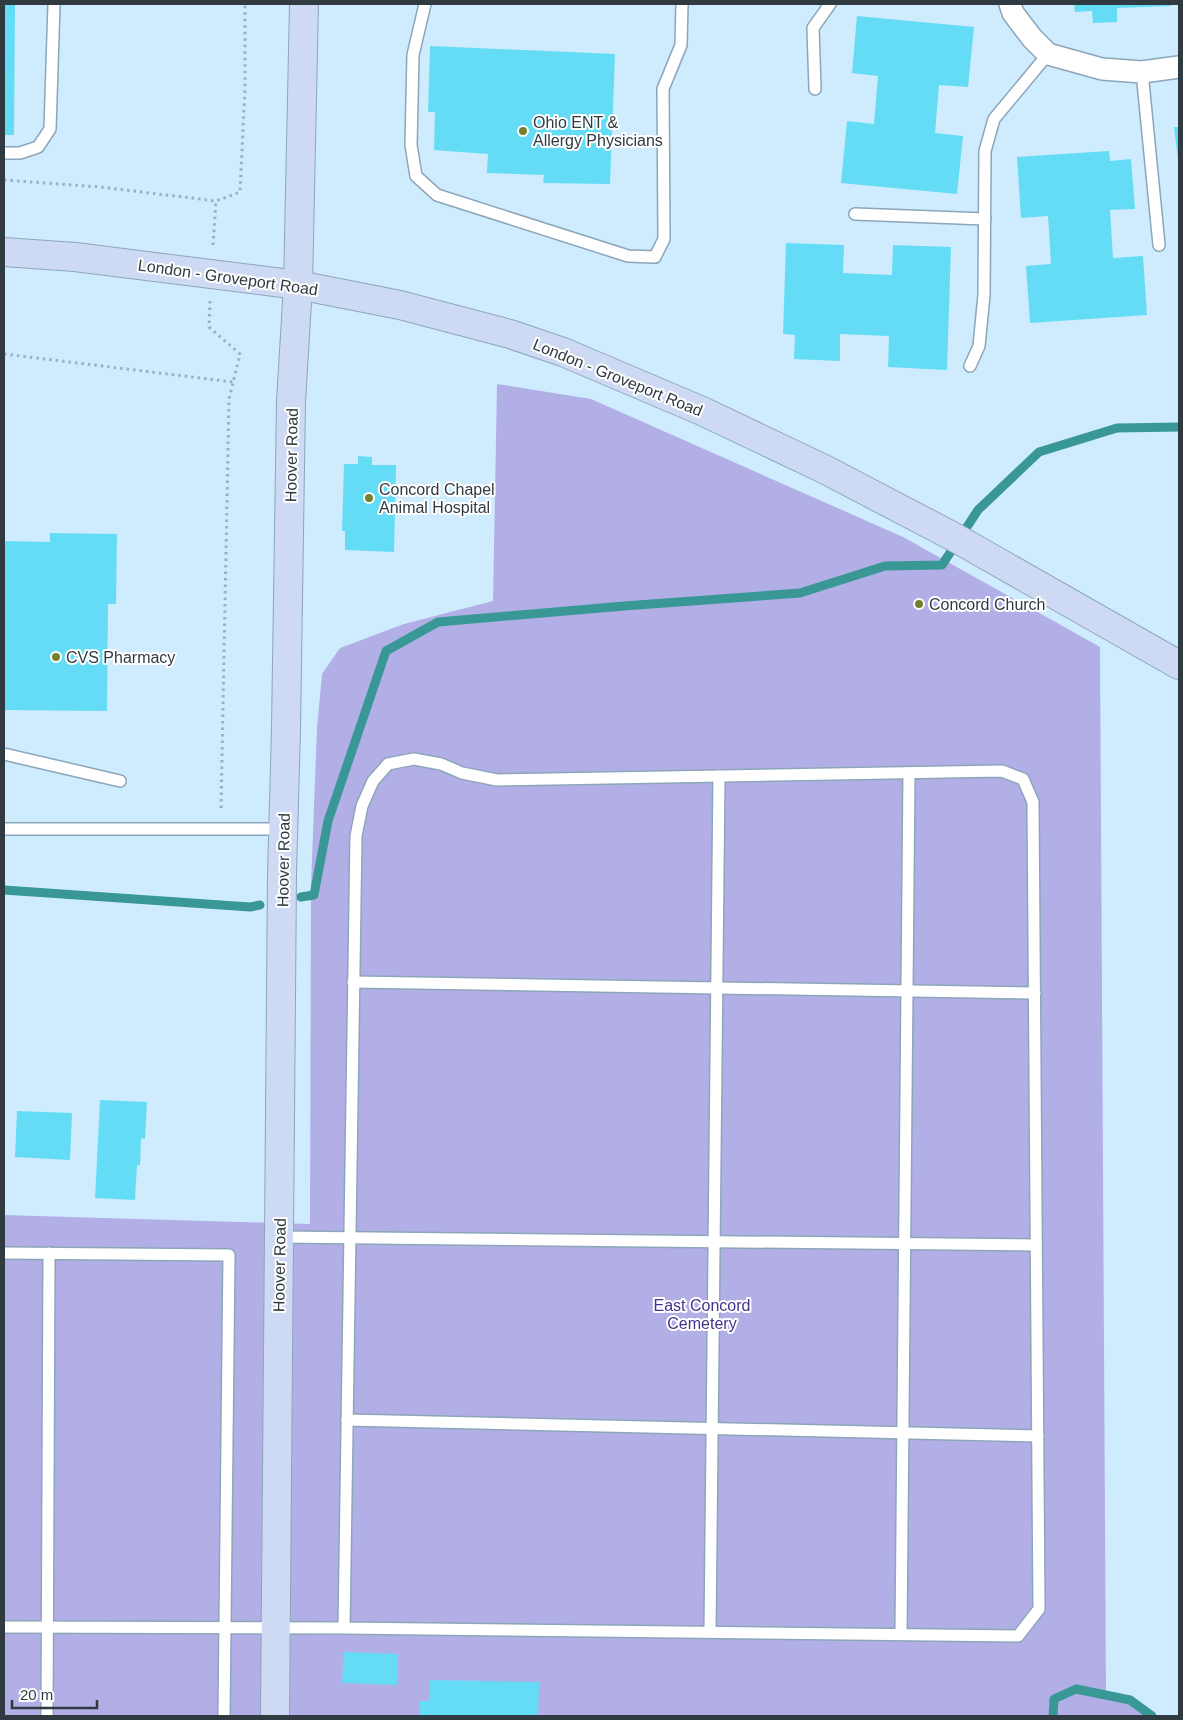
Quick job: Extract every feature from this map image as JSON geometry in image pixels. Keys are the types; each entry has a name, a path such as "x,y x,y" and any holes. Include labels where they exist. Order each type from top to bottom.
{"main road":[{"name":"Hoover Road","path":"275,1716 279,1237 291,402 298,285 304,4"},
{"name":"London - Groveport Road","path":"4,252 75,257 298,285 400,305 510,334 563,352 702,411 824,469 964,543 1179,665"}],"street":[{"path":"1010,4 1013,13 1032,38 1048,54 1102,70 1142,72 1179,67"}],"lane":[{"path":"4,153 20,153 38,147 50,129 54,4"},
{"path":"425,4 413,55 411,145 416,176 437,195 628,256 655,257 664,239 663,89 681,45 682,4"},
{"path":"815,89 813,28 830,4"},
{"path":"970,366 979,346 983,303 985,151 994,119 1048,54"},
{"path":"1142,72 1159,246"},
{"path":"855,214 985,219"},
{"path":"4,754 120,781"},
{"path":"4,1627 344,1628 1018,1636 1039,1609 1033,802 1023,779 1002,772 497,780 462,773 441,764 414,759 388,764 373,781 362,806 356,836 344,1628"},
{"path":"901,1634 909,773"},
{"path":"710,1632 719,776"},
{"path":"4,829 284,829"},
{"path":"353,982 1035,993"},
{"path":"279,1237 1036,1245"},
{"path":"4,1253 229,1255 224,1716"},
{"path":"47,1716 49,1254"},
{"path":"347,1420 1038,1436"}],"path":[{"path":"4,180 100,187 216,201 240,192 246,89 245,4"},
{"path":"216,201 209,327 240,354 230,399 221,830"},
{"path":"4,354 234,382"}],"green space":[{"name":"East Concord Cemetery","path":"497,384 591,399 903,537 1100,647 1106,1694 1119,1694 1119,1698 1130,1700 1152,1716 4,1716 4,1215 310,1224 311,886 317,728 322,674 340,648 404,624 493,601"}],"building":[{"path":"4,4 15,4 14,135 4,135"},
{"path":"1074,4 1171,4 1171,6 1117,8 1117,22 1093,23 1092,11 1075,12"},
{"path":"857,16 974,27 968,87 939,85 935,133 963,136 957,194 841,183 847,121 874,124 878,76 852,73"},
{"name":"Ohio ENT & Allergy Physicians","path":"430,46 615,54 610,184 543,183 544,175 487,173 488,154 434,150 435,112 428,112"},
{"path":"1174,127 1179,127 1179,160 1178,160"},
{"path":"1109,151 1110,161 1131,159 1135,209 1110,210 1113,258 1143,256 1147,315 1030,323 1026,266 1051,264 1048,216 1021,218 1017,157"},
{"path":"786,243 844,245 843,273 892,275 893,245 951,247 947,370 888,367 889,336 840,334 840,361 794,359 795,335 783,334"},
{"name":"Concord Chapel Animal Hospital","path":"358,456 372,457 372,465 396,465 394,552 345,550 345,531 342,531 344,464 358,464"},
{"name":"CVS Pharmacy","path":"50,533 117,534 116,604 108,604 107,711 4,710 4,541 50,542"},
{"path":"100,1100 147,1102 145,1139 141,1138 140,1165 137,1165 135,1200 95,1198"},
{"path":"17,1111 72,1113 70,1160 15,1157"},
{"path":"344,1652 398,1654 397,1685 342,1683"},
{"path":"429,1680 539,1682 538,1716 420,1716 420,1701 429,1701"}],"waterway":[{"path":"301,897 314,895 328,821 386,651 438,622 800,593 885,566 942,565 978,510 1039,452 1117,428 1179,427"},
{"path":"4,890 250,907 260,905"},
{"path":"1053,1716 1054,1699 1076,1689 1130,1700 1152,1716"}],"place":[{"name":"Ohio ENT & Allergy Physicians","path":"523,131"},
{"name":"Concord Chapel Animal Hospital","path":"369,498"},
{"name":"Concord Church","path":"919,604"},
{"name":"CVS Pharmacy","path":"56,657"}]}
